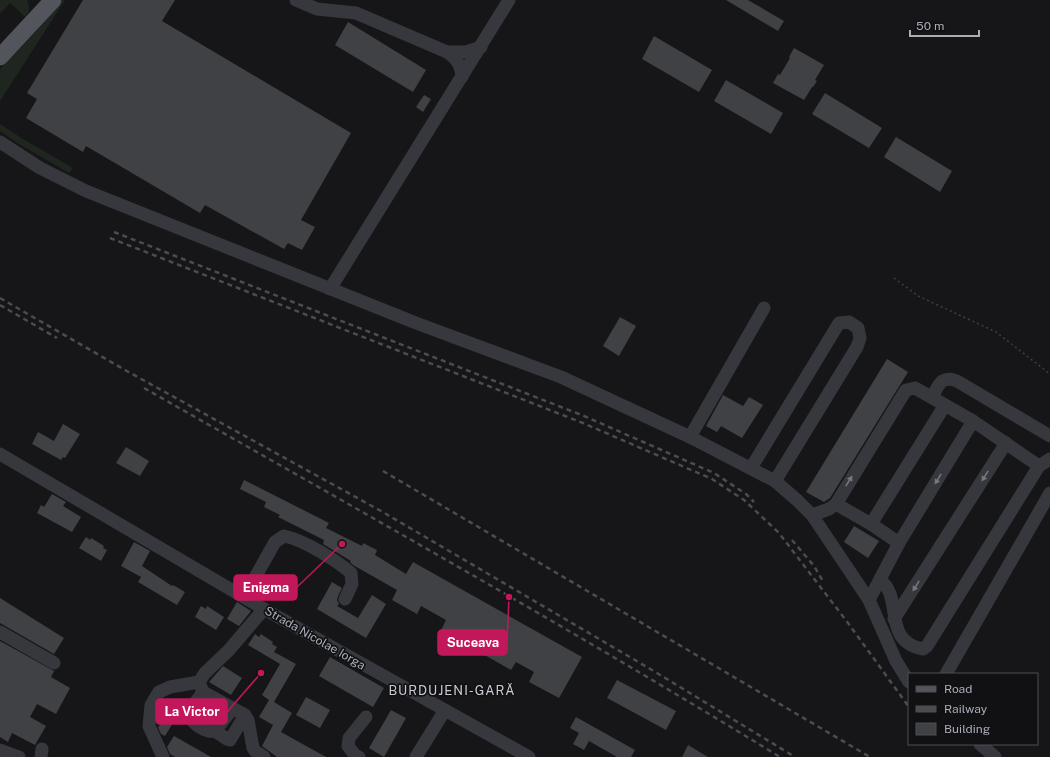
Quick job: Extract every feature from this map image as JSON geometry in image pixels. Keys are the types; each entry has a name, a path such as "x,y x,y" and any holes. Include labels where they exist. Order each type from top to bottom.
{"main road":[{"path":"33,0 35,6 34,22"},
{"path":"0,57 53,0"}],"street":[{"path":"296,0 317,10 356,12 447,52 457,60 461,69 462,77"},
{"path":"330,289 509,0"},
{"path":"447,52 466,52 481,46"},
{"path":"0,142 40,168 86,191 416,323 561,377 690,437 775,481 812,515 869,600 896,661 908,680"},
{"path":"690,437 764,308"},
{"path":"751,468 839,323 849,322 858,328 860,338 857,347 775,481"},
{"path":"932,397 942,380 949,378 957,381 1050,436"},
{"path":"812,515 830,509 836,504 906,390 915,388 1006,442 1039,466"},
{"path":"871,524 945,406"},
{"path":"869,600 899,543 973,422"},
{"path":"894,619 1006,442"},
{"name":"Strada Nicolae Iorga","path":"0,454 264,609 526,756"},
{"path":"880,580 886,584 889,589 894,619 902,638 913,647 922,649 927,646 1039,466 1050,459"},
{"path":"947,673 1050,493"},
{"path":"836,504 871,524 899,543"},
{"path":"244,597 275,542 284,536 295,538 342,565 351,573 352,584 345,598"},
{"path":"245,715 230,740 227,740 215,731 212,732 206,730 194,722 190,717 189,710 201,687 205,673 228,650 264,609"},
{"path":"0,632 54,662"},
{"path":"163,757 149,726 151,705 159,692 170,687 201,687 245,715 248,720 253,748 264,757"},
{"path":"215,731 233,708"},
{"path":"416,757 444,710"},
{"path":"359,757 355,755 348,746 349,738 366,717"},
{"path":"981,745 994,757"},
{"path":"0,750 19,757"}],"path":[{"path":"894,278 918,296 996,332 1050,374"}],"shaded area":[{"path":"0,0 27,0 29,11 25,17 10,3 0,14"},
{"path":"63,0 65,0 0,101 0,69 32,36"},
{"path":"0,124 73,168 69,173 19,144 0,131"}],"building":[{"path":"83,0 175,0 162,21 351,133 301,220 315,227 302,250 288,243 284,249 205,205 200,213 86,146 83,152 26,118 37,99 27,93"},
{"path":"726,0 748,0 784,21 778,31"},
{"path":"348,22 426,70 413,92 335,45"},
{"path":"654,36 712,70 699,92 642,59"},
{"path":"794,48 824,65 815,80 817,81 804,100 773,83 778,74 780,75"},
{"path":"726,80 783,113 771,134 714,101"},
{"path":"825,93 882,128 869,148 812,114"},
{"path":"424,95 431,99 423,112 416,107"},
{"path":"896,137 952,171 940,192 884,157"},
{"path":"620,317 636,326 619,356 603,346"},
{"path":"887,359 908,372 830,498 824,502 806,492"},
{"path":"723,395 743,406 749,397 763,405 742,438 721,426 717,432 706,426"},
{"path":"63,424 80,434 65,458 63,457 61,460 32,444 38,432 54,441"},
{"path":"126,447 149,461 140,476 116,463"},
{"path":"244,480 329,523 326,528 362,546 363,543 377,550 375,555 406,574 413,562 582,657 559,698 529,682 534,672 516,662 511,670 441,630 446,620 421,606 417,614 392,600 397,590 353,565 350,562 351,561 323,544 324,540 278,517 280,515 264,507 266,502 240,489"},
{"path":"52,494 66,502 63,506 81,517 72,532 37,513 41,505 44,507"},
{"path":"854,526 879,541 868,558 844,542"},
{"path":"86,537 90,540 91,538 104,546 103,548 107,550 101,561 79,548"},
{"path":"134,542 150,551 142,566 172,586 173,585 185,592 177,605 138,582 141,577 121,566"},
{"path":"332,582 342,588 338,596 337,600 339,604 337,606 358,618 372,595 386,604 366,638 317,609"},
{"path":"0,598 64,638 54,654 0,623"},
{"path":"237,602 251,611 239,626 227,619"},
{"path":"201,606 206,609 207,606 224,617 216,630 195,617"},
{"path":"255,634 259,637 261,634 273,642 272,644 277,647 274,652 296,664 274,702 292,713 281,732 326,757 277,757 262,746 273,725 259,717 269,700 262,695 280,664 248,645"},
{"path":"0,641 54,671 51,677 70,688 56,714 37,704 30,717 46,726 35,745 12,733 8,742 0,737"},
{"path":"330,657 384,688 373,707 319,676"},
{"path":"223,666 242,678 231,695 209,682"},
{"path":"617,680 676,711 666,730 607,698"},
{"path":"306,697 330,710 320,728 296,715"},
{"path":"167,699 181,710 165,736 161,734 158,727 160,725 157,724 158,714"},
{"path":"391,710 406,718 384,757 369,748"},
{"path":"576,717 635,750 631,757 617,757 589,741 584,750 573,744 579,733 570,728"},
{"path":"174,736 211,757 175,757 170,754 167,747"},
{"path":"688,745 708,757 682,757"}],"railway":[{"path":"114,232 584,416 714,473 746,494 754,502"},
{"path":"110,238 583,423 712,479 744,500 779,533 848,623 908,706"},
{"path":"0,298 125,370 381,511 652,670 795,757"},
{"path":"0,305 57,338"},
{"path":"144,388 543,616 780,757"},
{"path":"383,471 870,757"},
{"path":"792,540 814,566 824,583"}],"place":[{"name":"Enigma","path":"342,544"},
{"name":"Suceava","path":"509,597"},
{"name":"La Victor","path":"261,673"}],"district":[{"name":"BURDUJENI-GARĂ","path":"452,690"}]}
